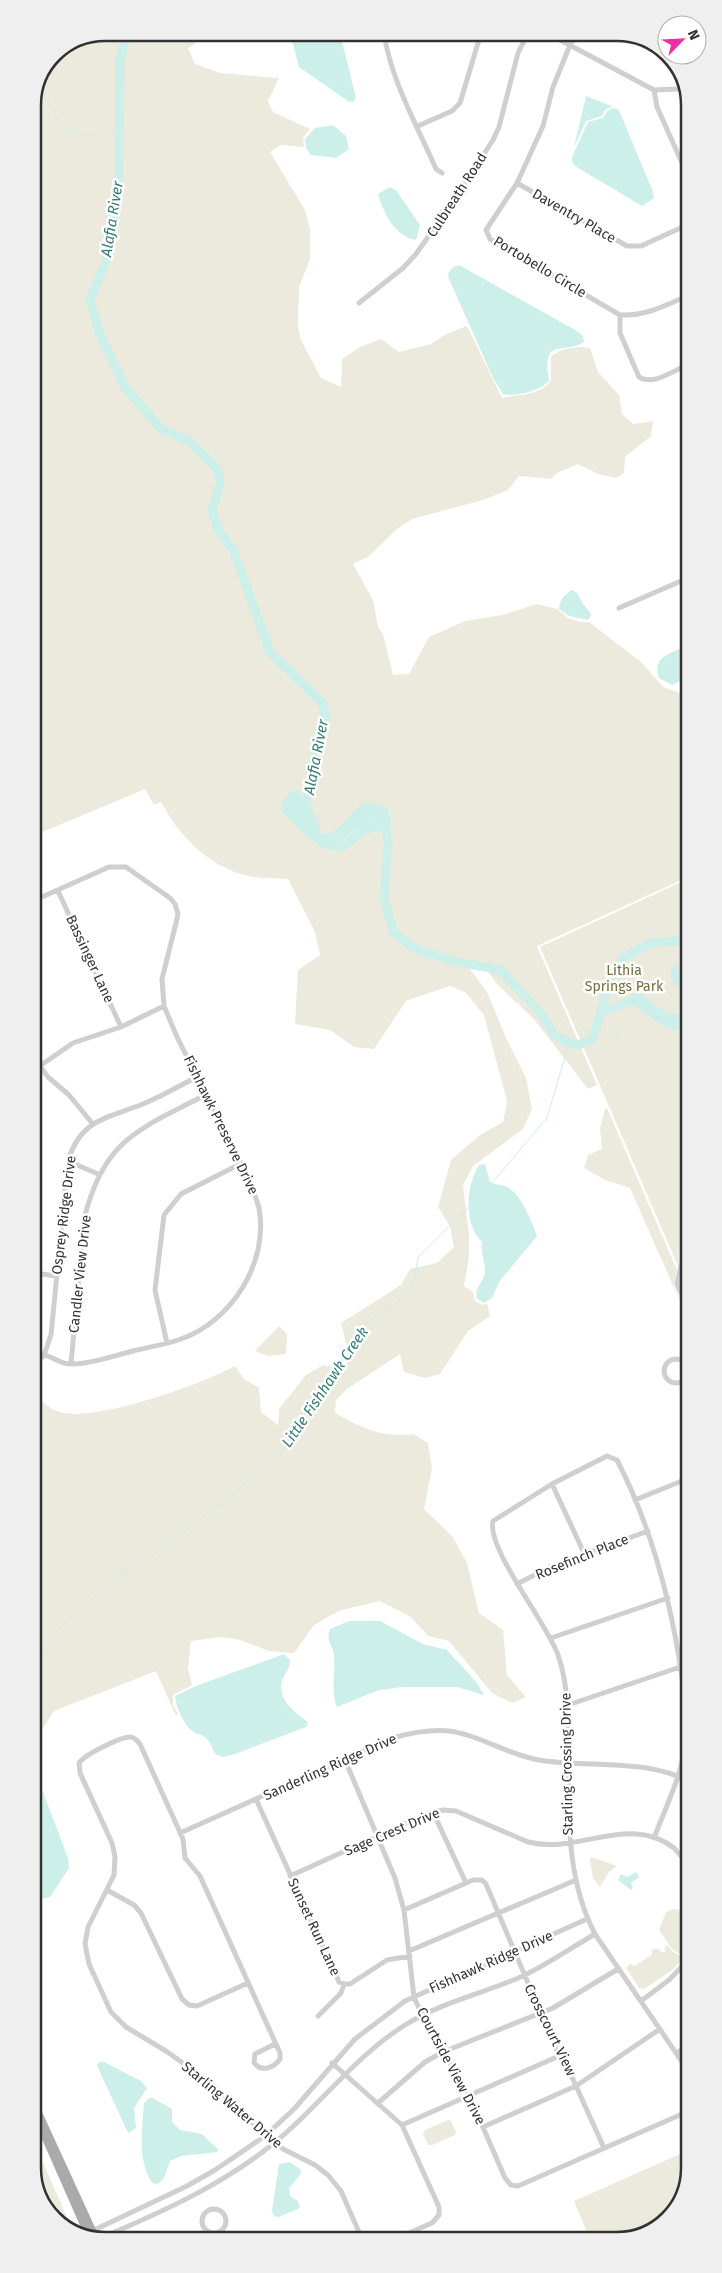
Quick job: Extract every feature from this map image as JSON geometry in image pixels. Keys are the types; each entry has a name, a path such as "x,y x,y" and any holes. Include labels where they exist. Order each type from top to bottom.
{"main road":[{"path":"41,2119 86,2228"},
{"path":"41,2127 86,2228"}],"street":[{"path":"385,41 395,78 436,169 442,173"},
{"path":"418,126 452,111 460,103 479,41"},
{"name":"Culbreath Road","path":"359,303 403,268 416,254 433,230 442,212 458,194 485,153 498,127 518,53 525,41"},
{"path":"562,41 654,90 679,89"},
{"name":"Portobello Circle","path":"573,41 553,87 543,126 517,183 486,230 490,239 620,315"},
{"path":"654,90 657,107 681,161"},
{"name":"Daventry Place","path":"517,183 627,246 641,246 681,228"},
{"path":"681,299 650,313 620,315 620,334 639,377 645,381 653,380 681,368"},
{"path":"619,608 681,581"},
{"name":"Fishhawk Preserve Drive","path":"41,897 110,867 121,866 131,870 170,898 175,904 178,914 162,979 164,1006 169,1020 252,1186 259,1209 260,1228 258,1248 250,1275 241,1292 216,1319 199,1331 167,1343 84,1364 61,1362 44,1355"},
{"name":"Bassinger Lane","path":"58,890 121,1027"},
{"path":"41,1065 73,1043 121,1027 164,1006"},
{"path":"41,1072 68,1096 92,1123"},
{"name":"Osprey Ridge Drive","path":"41,1358 51,1336 68,1160 76,1141 92,1123 150,1101 198,1076"},
{"name":"Candler View Drive","path":"71,1364 84,1220 98,1174 127,1138 142,1128 207,1094"},
{"path":"68,1160 98,1174"},
{"path":"167,1343 155,1290 164,1215 181,1194 242,1163"},
{"path":"681,1266 677,1284 681,1293"},
{"path":"41,1274 57,1276"},
{"path":"681,1361 676,1359 667,1362 664,1371 667,1379 676,1383 681,1383"},
{"name":"Starling Crossing Drive","path":"681,1672 668,1598 648,1531 617,1460 607,1456 593,1462 552,1484 493,1521 490,1529 517,1584 551,1638 564,1677 568,1705 571,1864 587,1919 618,1969 681,2059"},
{"path":"635,1500 681,1481"},
{"path":"552,1484 584,1554"},
{"name":"Rosefinch Place","path":"517,1584 552,1566 648,1531"},
{"path":"551,1638 668,1598"},
{"path":"568,1705 680,1666"},
{"name":"Sanderling Ridge Drive","path":"180,1833 392,1738 414,1732 448,1731 527,1757 570,1763 613,1764 681,1777"},
{"name":"Starling Water Drive","path":"275,2044 255,2054 254,2062 258,2068 263,2069 279,2061 280,2053 200,1876 186,1858 180,1833 141,1746 135,1739 125,1738 83,1758 78,1766 80,1773 115,1852 115,1870 88,1927 85,1944 89,1964 111,2012 126,2027 166,2050 207,2080 265,2136 283,2149 315,2165 328,2175 340,2191 359,2232"},
{"name":"Courtside View Drive","path":"345,1760 395,1878 404,1910 414,1997 422,2016 469,2095 505,2178 511,2185 518,2186 681,2114"},
{"name":"Starling Crossing Drive","path":"654,1838 678,1775 681,1762"},
{"name":"Sunset Run Lane","path":"256,1799 337,1979 344,1984 353,1983 387,1960 410,1953 576,1880"},
{"name":"Sage Crest Drive","path":"290,1876 433,1812 442,1810 456,1811 535,1844 570,1844 615,1834 654,1838 674,1848 681,1856"},
{"path":"404,1910 466,1883 433,1812"},
{"name":"Crosscourt View","path":"466,1883 482,1880 486,1884 559,2056 567,2066 604,2148"},
{"path":"107,1890 134,1905 141,1913 182,1999 188,2005 197,2006 248,1983"},
{"name":"Fishhawk Ridge Drive","path":"93,2231 187,2186 216,2170 265,2136 294,2109 332,2064 369,2027 414,1997 587,1919"},
{"name":"Fishhawk Ridge Drive","path":"113,2232 158,2213 212,2185 274,2142 387,2037 445,2003 523,1975 595,1934"},
{"path":"640,2001 670,1980 681,1968"},
{"path":"378,2103 411,2073 443,2052 541,2014 618,1969"},
{"path":"318,2016 342,1993 344,1984"},
{"path":"484,2127 576,2086 660,2029"},
{"path":"677,2053 681,2050"},
{"path":"402,2125 559,2056"},
{"path":"332,2064 402,2125 439,2207 439,2215 435,2221 411,2232"},
{"path":"208,2232 202,2222 204,2214 210,2209 222,2212 226,2219 223,2230 220,2232"}],"green space":[{"path":"105,41 196,41 195,44 188,48 195,64 220,73 279,78 268,101 273,112 310,129 303,138 304,147 281,145 270,152 305,210 310,230 310,259 299,287 298,327 301,340 321,378 341,387 342,359 360,347 381,339 399,352 431,344 446,334 467,326 502,398 528,394 546,386 551,381 551,357 564,349 585,347 590,348 598,372 619,395 622,414 633,424 653,421 651,436 625,457 624,473 616,478 598,474 578,464 557,473 551,479 519,476 508,490 483,500 412,519 397,529 369,556 353,564 373,600 378,627 383,634 393,675 409,674 429,637 465,621 502,615 537,604 557,609 568,618 580,622 589,622 641,662 663,687 681,693 681,880 537,946 597,1085 588,1089 534,1019 497,984 481,961 467,965 487,992 507,1040 526,1078 532,1109 523,1129 473,1166 463,1185 469,1234 469,1256 464,1286 473,1292 475,1301 483,1305 487,1303 490,1316 468,1331 440,1374 425,1378 404,1372 400,1354 347,1389 336,1400 335,1413 354,1423 372,1431 391,1435 413,1434 428,1443 432,1469 424,1509 453,1537 467,1563 479,1613 503,1630 507,1675 526,1697 512,1703 492,1693 449,1641 428,1636 411,1617 380,1601 341,1610 314,1625 294,1653 269,1651 240,1640 223,1637 191,1641 188,1668 192,1685 173,1695 173,1705 178,1714 176,1716 156,1671 54,1711 41,1732 41,1399 52,1409 60,1412 76,1414 97,1412 148,1400 220,1374 235,1366 244,1379 259,1388 261,1412 278,1425 279,1409 306,1375 323,1365 347,1370 347,1348 341,1323 401,1285 410,1269 437,1263 454,1247 450,1226 438,1207 451,1160 480,1135 503,1122 507,1101 484,1015 466,993 450,986 406,1001 374,1049 354,1047 330,1030 295,1024 298,970 320,955 315,932 288,879 249,876 221,866 197,849 186,838 168,815 161,802 154,805 145,789 41,833 41,105 42,93 52,70 60,60 81,46","holes":["300,790 312,821 322,834 338,828 350,814 388,809 391,825 373,823 358,828 332,851 315,843 282,812"]},
{"name":"Lithia Springs Park","path":"681,882 681,1273 540,947"},
{"path":"607,1108 677,1270 674,1285 681,1304 630,1188 605,1180 584,1168 588,1155 602,1149 600,1128 605,1109"},
{"path":"279,1326 287,1334 286,1354 268,1356 255,1351"},
{"path":"591,1857 617,1866 609,1872 600,1887 593,1878"},
{"path":"673,1909 681,1910 681,1955 672,1949 659,1930 666,1912"},
{"path":"667,1945 673,1952 681,1956 681,1961 671,1971 644,1989 639,1988 626,1968 630,1964 635,1966 652,1954 651,1951 653,1949 659,1949 662,1953 666,1951 664,1948"},
{"path":"448,2120 451,2121 456,2132 455,2135 428,2145 423,2134 425,2130"},
{"path":"681,2154 680,2180 674,2196 668,2207 659,2216 641,2227 617,2232 587,2232 574,2201"},
{"path":"41,2158 68,2220 57,2210 46,2192 43,2184"}],"shaded area":[{"path":"292,41 342,41 356,98 353,102 348,101 299,67"},
{"path":"586,96 612,106 605,110 602,116 586,121 574,147"},
{"path":"613,108 619,110 653,192 654,198 642,206 575,166 572,162 572,157 588,122 603,118 607,111"},
{"path":"333,125 346,136 349,149 336,158 311,155 306,148 305,139 315,128"},
{"path":"390,187 396,190 420,225 416,240 409,238 396,229 383,208 378,194"},
{"path":"459,265 583,336 584,342 576,346 551,352 547,367 549,381 545,385 521,394 503,394 493,378 449,279 448,274 452,268"},
{"path":"572,590 577,593 591,614 588,620 569,616 559,609 563,598"},
{"path":"681,649 681,680 672,685 659,678 659,662 665,656"},
{"path":"300,790 312,821 322,834 340,826 358,806 366,803 375,803 388,809 392,826 374,823 366,825 352,832 332,851 318,845 305,835 282,812 282,803 289,792"},
{"path":"681,963 681,990 674,983 670,973 674,965"},
{"path":"634,993 643,994 663,1010 681,1015 681,1031 667,1028 633,1005 598,1017 599,1011"},
{"path":"485,1164 490,1182 505,1186 514,1192 526,1210 537,1236 499,1282 492,1298 484,1303 477,1299 476,1295 485,1273 482,1242 472,1225 468,1205 471,1183 479,1165"},
{"path":"349,1621 380,1621 423,1644 447,1650 477,1683 484,1695 457,1687 401,1687 376,1691 337,1707 334,1695 334,1652 329,1641 329,1634 330,1629"},
{"path":"284,1654 290,1660 290,1663 282,1681 282,1694 288,1705 308,1722 306,1727 235,1754 223,1757 215,1754 206,1738 190,1729 184,1721 175,1696 196,1686"},
{"path":"41,1787 68,1858 69,1868 50,1897 42,1899"},
{"path":"636,1872 639,1877 631,1883 633,1887 631,1890 618,1880 621,1874 627,1877"},
{"path":"102,2061 141,2081 147,2088 134,2108 136,2128 128,2133 99,2070 97,2064"},
{"path":"149,2098 153,2098 172,2109 172,2122 180,2130 202,2134 218,2149 217,2152 181,2156 170,2161 164,2178 158,2184 152,2183 147,2174 142,2154 144,2103"},
{"path":"290,2162 301,2170 300,2175 289,2188 290,2196 298,2201 300,2208 278,2217 274,2216 272,2211 279,2164"}],"waterway":[{"name":"Alafia River","path":"126,41 120,59 119,179 110,252 90,300 99,332 125,387 161,429 189,441 214,465 221,480 212,511 218,530 233,549 270,652 322,703 326,718 317,738 306,805 317,834"},
{"path":"43,91 62,126 88,136 121,128"},
{"name":"Alafia River","path":"326,842 342,847 365,829 385,826 388,843 384,899 394,933 416,949 458,962 501,970 543,1016 554,1035 569,1043 579,1045 593,1038 613,971 619,969 623,958 650,943 681,941"},
{"path":"596,1028 621,1038"},
{"name":"Little Fishhawk Creek","path":"492,1183 547,1118 569,1043"},
{"name":"Little Fishhawk Creek","path":"41,1653 93,1591 155,1554 230,1497 282,1452 312,1401 365,1324 412,1292 418,1257 470,1206"}]}
